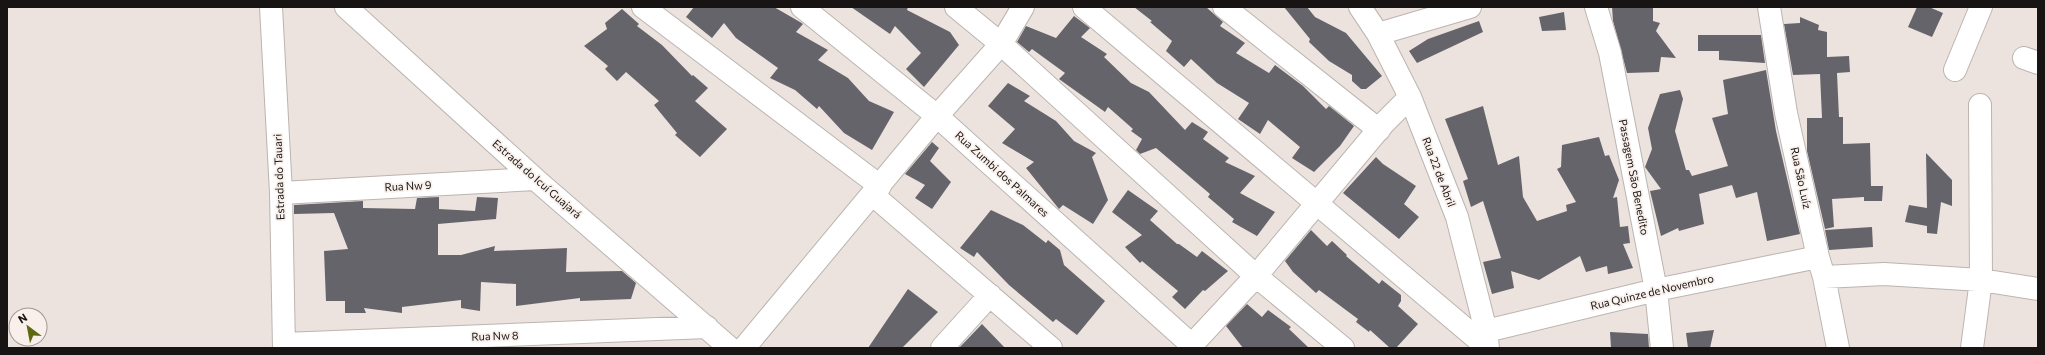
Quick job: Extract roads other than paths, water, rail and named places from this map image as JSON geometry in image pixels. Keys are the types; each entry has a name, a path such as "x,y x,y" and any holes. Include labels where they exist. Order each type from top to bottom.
{"street":[{"name":"Estrada do Tauari","path":"271,7 281,193 284,346"},
{"name":"Estrada do Icuí Guajará","path":"346,7 535,179 730,348"},
{"path":"643,7 876,190 990,295 1051,348"},
{"name":"Rua Zumbi dos Palmares","path":"802,7 937,116 1192,347"},
{"path":"956,7 1001,44 1256,276 1344,348"},
{"path":"744,348 937,116 1001,44 1022,7"},
{"path":"1084,7 1318,204 1488,342"},
{"path":"1224,7 1379,130"},
{"name":"Rua 22 de Abril","path":"1360,7 1378,34 1410,97 1457,217 1488,342"},
{"path":"1378,34 1470,7"},
{"name":"Passagem São Benedito","path":"1596,7 1610,54 1656,290 1662,348"},
{"name":"Rua São Luíz","path":"1769,7 1786,113 1838,348"},
{"path":"1955,70 1981,7"},
{"path":"1192,347 1256,276 1379,130 1410,97"},
{"path":"1972,348 1981,280 1980,105"},
{"name":"Rua Nw 9","path":"281,193 535,179"},
{"name":"Rua Quinze de Novembro","path":"1488,342 1656,290 1821,267 1884,274 1981,280 2038,289"},
{"path":"942,348 990,295"},
{"name":"Rua Nw 8","path":"284,346 706,327"}]}
